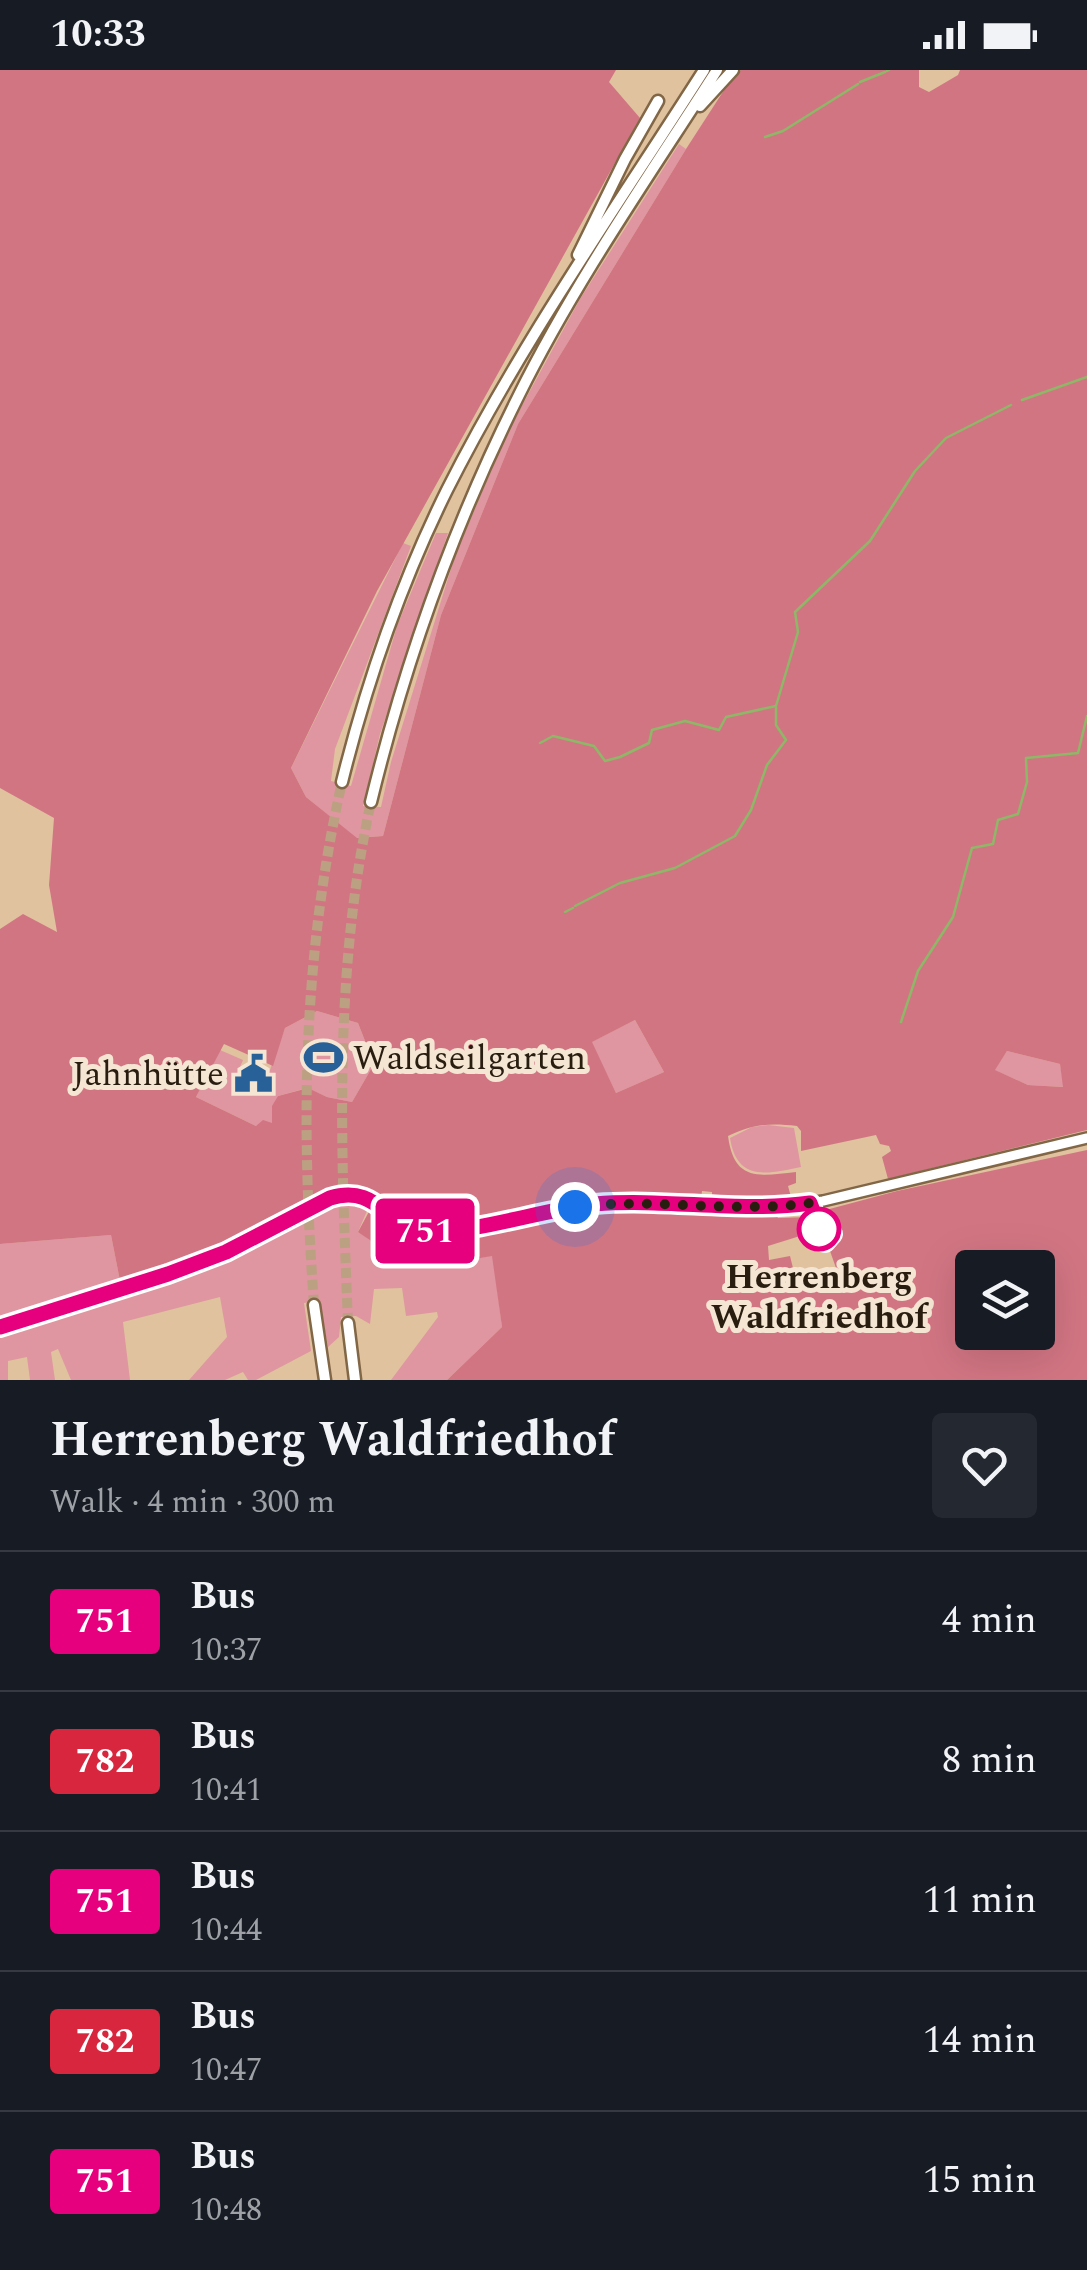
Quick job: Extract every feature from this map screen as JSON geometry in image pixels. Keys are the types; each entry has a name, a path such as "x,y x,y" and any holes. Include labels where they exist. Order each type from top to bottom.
{"highway":[{"path":"342,782 377,660 427,532 500,392 704,70"},
{"path":"371,802 434,594 511,411 590,270 717,70"},
{"path":"683,123 733,70"},
{"path":"565,285 611,187 658,101"},
{"path":"314,1305 324,1380"},
{"path":"348,1322 355,1380"}],"main road":[{"path":"0,1327 226,1252 345,1194 363,1196 411,1228 435,1232 594,1204 659,1202 753,1208 810,1203 1087,1138"}],"shaded area":[{"path":"0,70 616,70 609,82 640,118 377,591 291,768 306,797 357,838 383,836 441,615 518,424 686,149 741,70 919,70 919,87 929,92 960,70 1087,70 1087,1130 888,1179 882,1157 891,1151 889,1146 880,1144 876,1135 801,1151 801,1131 797,1126 761,1125 728,1136 731,1151 742,1169 771,1175 796,1172 796,1183 788,1186 791,1197 712,1200 712,1192 702,1191 701,1199 592,1200 433,1224 413,1221 376,1195 358,1189 337,1191 206,1256 121,1286 111,1235 0,1244 0,929 23,914 57,932 49,885 54,818 0,788","holes":["317,1011 358,1023 374,1064 352,1102 308,1088 278,1096 272,1106 272,1123 263,1120 256,1126 196,1097 224,1044 273,1066 285,1028","635,1020 664,1072 616,1093 592,1042","1007,1051 1060,1064 1063,1087 1028,1085 995,1070"]},
{"path":"679,144 686,149 518,424 441,615 383,836 356,838 306,797 291,768 403,543 411,546 335,749 331,781 351,786 397,626 436,533 448,533 380,734 363,806 381,807 391,762 455,556 507,433 580,299"},
{"name":"Waldseilgarten","path":"317,1011 358,1023 374,1064 352,1102 307,1088 278,1096 272,1123 256,1126 196,1097 220,1050 243,1060 238,1072 265,1084 285,1028"},
{"path":"635,1020 664,1072 616,1093 591,1042"},
{"path":"1007,1051 1060,1064 1064,1087 1028,1085 994,1070"},
{"path":"752,1127 794,1128 801,1167 765,1173 739,1162 730,1138"},
{"path":"1087,1150 1087,1380 447,1380 502,1327 492,1256 422,1264 395,1255 358,1232 372,1206 401,1226 428,1235 621,1207 773,1211 778,1218 811,1217 816,1231 768,1246 769,1260 790,1256 795,1276 802,1284 824,1277 825,1271 836,1268 830,1251 836,1239 836,1226 823,1218 822,1211"},
{"path":"344,1201 370,1204 358,1232 460,1263 493,1255 502,1327 447,1380 391,1380 438,1317 437,1312 406,1316 402,1288 374,1289 370,1324 356,1316 341,1317 339,1337 328,1347 319,1300 304,1303 311,1351 256,1380 248,1380 243,1372 225,1380 189,1380 227,1337 220,1297 123,1322 130,1380 71,1380 58,1349 51,1352 55,1380 30,1380 27,1357 8,1361 8,1380 0,1380 0,1331 242,1247"},
{"path":"111,1235 121,1286 0,1323 0,1244"}],"waterway":[{"path":"860,82 885,72"},
{"path":"765,137 783,131 858,84"},
{"path":"1022,400 1087,377"},
{"path":"575,906 620,883 675,868 735,836 751,810 767,765 786,740 776,725 776,706 798,632 795,612 870,541 915,471 946,438 1011,405"},
{"path":"540,743 553,736 594,746 605,761 649,743 652,730 685,721 719,730 726,717 776,706"},
{"path":"901,1022 918,971 953,917 972,848 993,844 998,820 1018,814 1027,782 1026,758 1078,753 1087,716"},
{"path":"565,912 573,908"}],"tunnel":[{"path":"314,1305 307,1172 308,1042 319,913 342,782"},
{"path":"348,1323 342,1127 345,996 350,931 371,802"}],"bus line":[{"name":"751","path":"0,1327 226,1252 330,1198 349,1194 363,1196 411,1228 435,1232 594,1204 637,1202 753,1208 810,1203 825,1242 832,1234 826,1224 818,1222"}],"place":[{"name":"Waldseilgarten","path":"323,1057"},
{"name":"Jahnhütte","path":"254,1073"},
{"name":"Herrenberg Waldfriedhof","path":"819,1229"}],"route":[{"path":"575,1207 659,1202 753,1208 810,1203 819,1229"}]}
